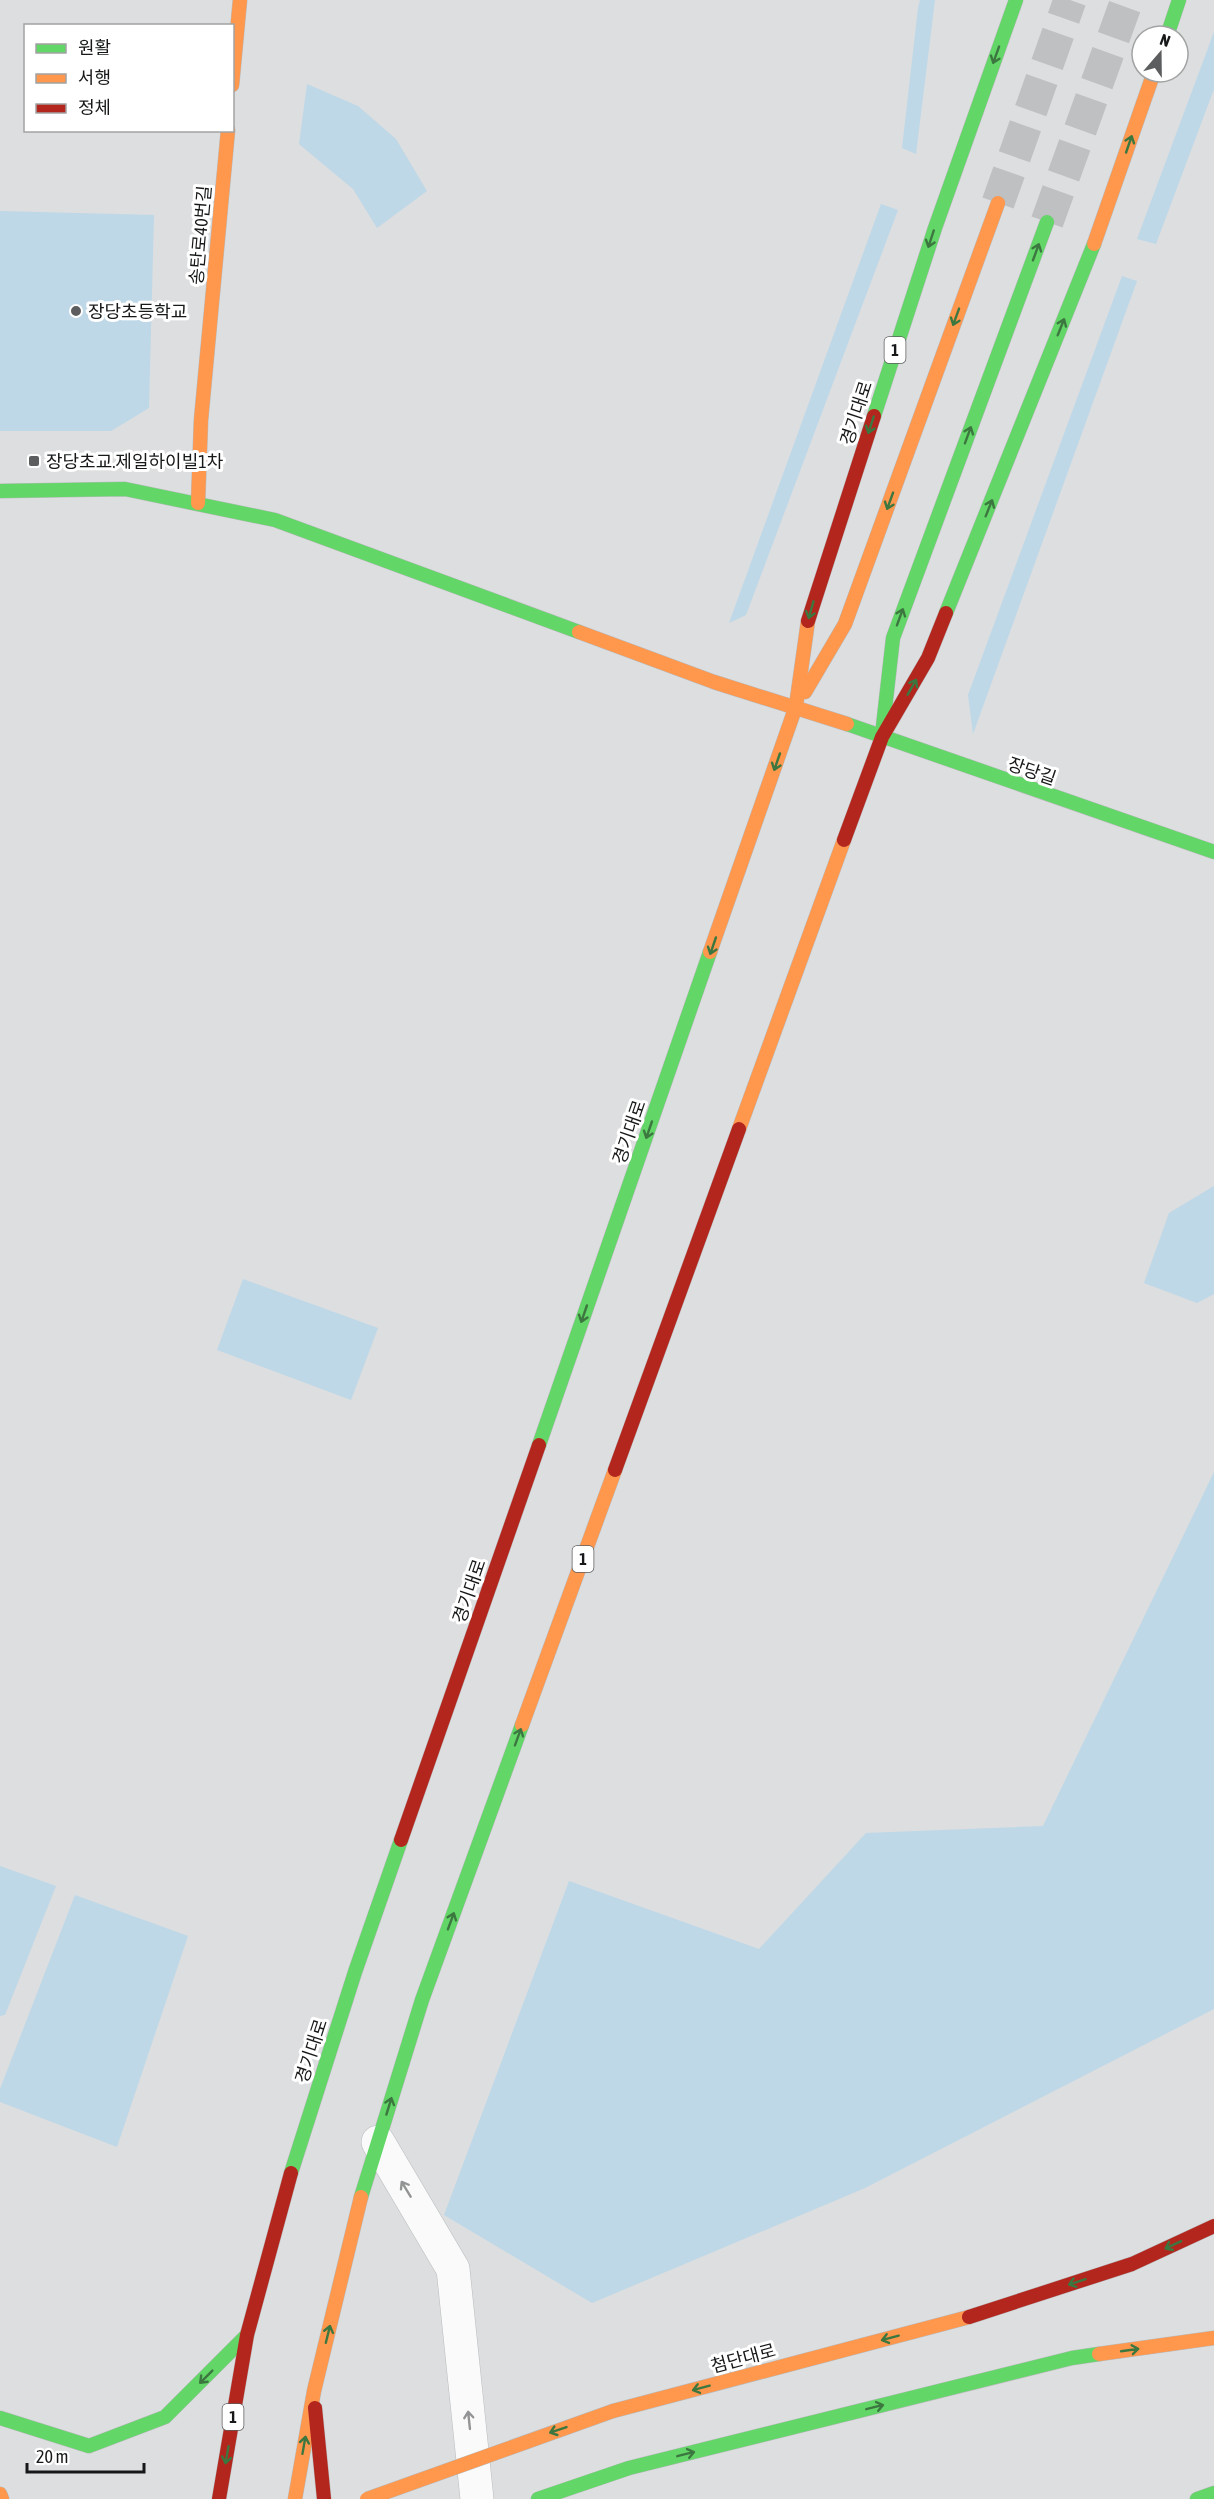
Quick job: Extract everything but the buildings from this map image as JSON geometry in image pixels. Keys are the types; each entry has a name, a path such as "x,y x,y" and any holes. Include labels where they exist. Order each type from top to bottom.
{"main road":[{"path":"234,64 240,0"},
{"name":"경기대로","path":"219,2499 247,2335 297,2152 355,1972 796,706 809,616 935,228 1016,0"},
{"path":"1171,24 1179,0"},
{"path":"882,737 933,647 1083,274 1150,84"},
{"name":"송탄로40번길","path":"198,503 201,420 228,132"},
{"name":"경기대로","path":"796,706 845,624 998,203"},
{"name":"1","path":"295,2499 314,2391 364,2186 422,2000 882,737 892,638 1047,222"},
{"path":"0,491 125,489 198,503"},
{"name":"장당길","path":"198,503 275,520 714,681 796,706 1214,852"},
{"name":"첨단대로","path":"367,2499 613,2411 972,2316 1132,2264 1214,2226"},
{"path":"0,2418 89,2446 165,2417 247,2335"},
{"path":"538,2499 629,2468 1072,2358 1214,2338"},
{"path":"314,2391 324,2499"},
{"path":"1197,2499 1214,2493"},
{"path":"0,2494 2,2499"}],"street":[{"path":"378,2142 453,2269 477,2499"}],"shaded area":[{"path":"920,0 935,0 916,154 902,148"},
{"path":"1214,32 1214,89 1156,244 1137,239"},
{"path":"307,84 358,106 396,139 427,191 377,228 353,189 299,144"},
{"path":"881,204 898,210 746,615 729,623"},
{"name":"장당초등학교","path":"0,211 154,215 149,408 111,431 0,431"},
{"path":"1122,276 1137,281 973,734 968,695"},
{"path":"1214,1186 1214,1294 1197,1303 1144,1283 1169,1213"},
{"path":"243,1279 378,1328 351,1400 217,1350"},
{"path":"1214,1472 1214,2009 865,2188 592,2303 444,2215 569,1881 759,1949 866,1833 1043,1826"},
{"path":"0,1866 56,1886 5,2015 0,2016"},
{"path":"75,1895 188,1936 117,2147 0,2102 0,2089"}],"tunnel":[{"path":"998,203 1070,0"},
{"path":"1047,222 1127,0"}],"traffic: fast":[{"path":"874,416 935,228 1016,0"},
{"path":"1171,24 1179,0"},
{"path":"883,726 893,638 1047,222"},
{"path":"946,613 1094,244"},
{"path":"0,491 125,489 275,520 579,632"},
{"path":"847,724 1214,852"},
{"path":"539,1445 710,952"},
{"path":"361,2197 422,2000 522,1725"},
{"path":"291,2173 355,1972 401,1840"},
{"path":"0,2418 89,2446 165,2417 247,2335"},
{"path":"538,2499 629,2468 1072,2358 1099,2354"},
{"path":"1197,2499 1214,2493"}],"traffic: slow":[{"path":"234,64 240,0"},
{"path":"1094,244 1150,84"},
{"path":"198,503 201,420 228,132"},
{"path":"805,692 845,624 998,203"},
{"path":"710,952 796,706 808,621"},
{"path":"579,632 714,682 847,724"},
{"path":"739,1129 844,840"},
{"path":"522,1725 615,1470"},
{"path":"295,2499 314,2391 361,2197"},
{"path":"613,2411 969,2317"},
{"path":"1099,2354 1214,2338"},
{"path":"367,2499 613,2411"},
{"path":"0,2494 2,2499"}],"traffic: jam":[{"path":"808,621 874,416"},
{"path":"844,840 882,737 928,658 946,613"},
{"path":"615,1470 739,1129"},
{"path":"401,1840 539,1445"},
{"path":"219,2499 247,2335 291,2173"},
{"path":"969,2317 1132,2264 1214,2226"},
{"path":"315,2408 324,2499"}],"place":[{"name":"장당초등학교","path":"76,311"},
{"name":"장당초교.제일하이빌1차","path":"34,461"}]}
